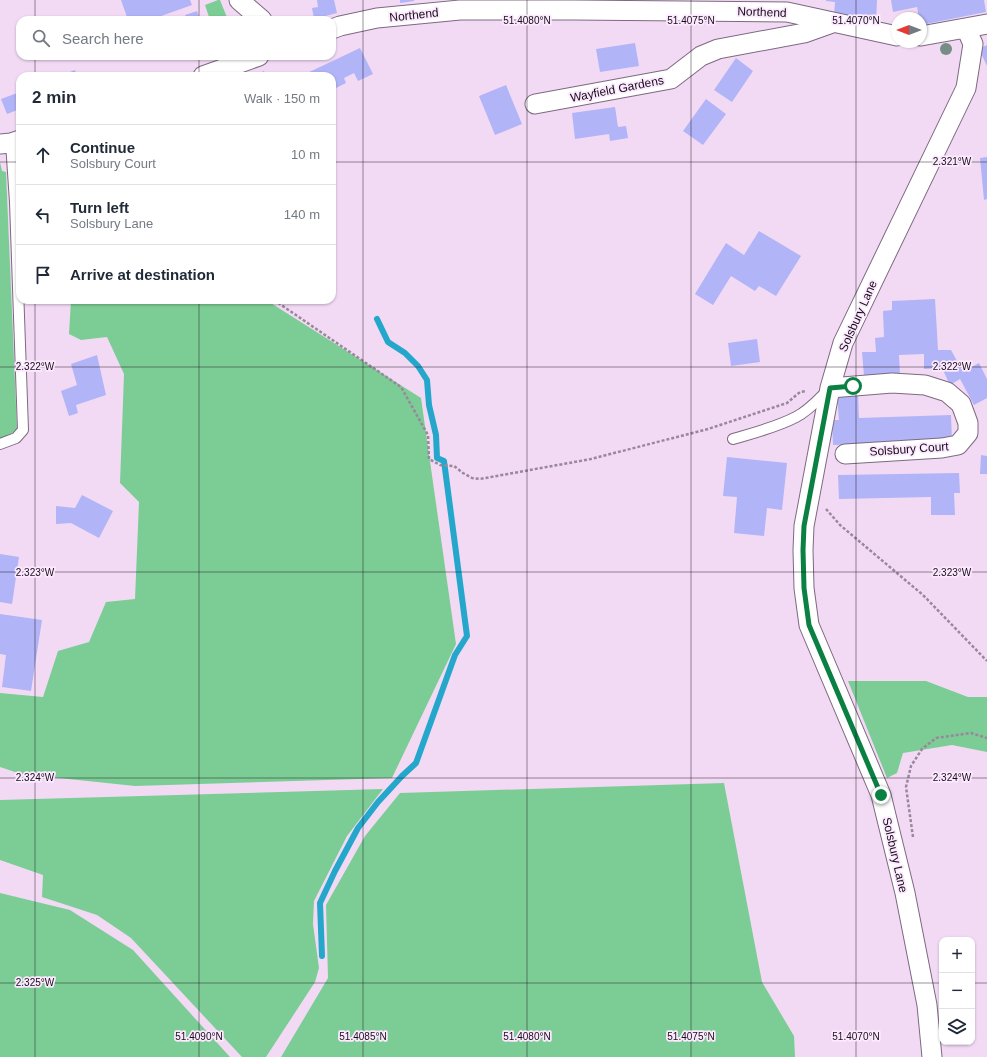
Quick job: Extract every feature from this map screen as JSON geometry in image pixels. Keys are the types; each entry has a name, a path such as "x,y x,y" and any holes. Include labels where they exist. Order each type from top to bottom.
{"street":[{"path":"235,0 241,16"},
{"path":"239,0 257,16"},
{"name":"Northend","path":"336,28 377,18 460,10 742,6 787,12 891,35"},
{"name":"Wayfield Gardens","path":"535,104 671,79 701,56 718,49 804,33 832,23"},
{"path":"927,35 987,24"},
{"name":"Solsbury Lane","path":"932,1057 925,997 904,893 881,795 809,625 804,588 803,550 804,526 830,388 844,343 966,88 973,44 966,28"},
{"path":"214,72 246,60"},
{"name":"Solsbury Court","path":"830,388 892,383 925,385 947,392 961,404 968,423 968,433 958,445 942,448 845,454"}],"lane":[{"path":"10,142 16,230"},
{"path":"0,444 16,438 23,430 19,304"},
{"path":"734,439 752,434 796,417 807,410 830,388"}],"path":[{"path":"280,304 402,387 428,435 429,459 440,465 454,466 463,474 472,478 480,479 591,459 722,424 787,403 800,392"},
{"path":"823,507 840,525 923,596 987,661"},
{"path":"913,838 906,787 911,766 922,749 936,738 971,733 987,738"}],"green space":[{"path":"220,0 226,16 209,16 205,5"},
{"path":"0,162 2,171 6,172 17,429 6,438 0,438"},
{"path":"71,304 272,304 421,398 456,644 392,778 135,786 21,774 0,767 0,693 43,697 58,651 89,642 106,602 135,599 139,502 120,483 124,374 107,337 81,340 69,334"},
{"path":"848,681 926,681 968,697 987,697 987,752 952,745 903,753 897,773 887,778"},
{"path":"724,783 762,982 794,1036 795,1057 281,1057 328,978 326,905 365,836 400,793"},
{"path":"383,789 347,836 314,901 313,924 319,968 315,982 266,1057 242,1057 131,938 97,915 42,897 43,875 0,860 0,800"},
{"path":"0,893 70,910 133,950 230,1057 0,1057"}],"building":[{"path":"121,0 190,0 192,5 161,16 127,16"},
{"path":"317,0 334,0 337,13 326,16 313,16 312,8 318,7"},
{"path":"400,0 414,0 414,1 400,3"},
{"path":"826,0 877,0 876,22 846,20 834,15 835,2"},
{"path":"891,0 984,0 986,12 927,24 927,12 918,12 917,7 893,12"},
{"path":"197,11 199,16 185,16"},
{"path":"635,43 639,66 600,72 596,49"},
{"path":"987,45 987,66 979,49"},
{"path":"360,48 373,74 358,81 354,73 344,78 346,83 336,88 336,72 309,72"},
{"path":"736,58 753,71 732,102 714,90"},
{"path":"506,85 522,124 495,135 479,96"},
{"path":"16,93 16,111 7,114 1,99"},
{"path":"706,99 726,114 703,145 683,131"},
{"path":"615,107 618,127 626,126 628,138 610,141 609,134 575,139 572,113"},
{"path":"987,157 987,199 984,200 980,158"},
{"path":"759,231 801,256 776,296 759,286 755,291 731,276 713,305 695,294 726,243 744,255"},
{"path":"935,299 938,350 951,350 963,372 979,363 987,379 987,398 974,405 960,379 950,385 942,368 924,369 924,354 899,355 900,375 864,376 862,352 876,352 875,338 884,337 883,311 892,310 892,301"},
{"path":"757,339 760,362 731,366 728,343"},
{"path":"97,355 106,395 76,405 78,413 69,416 61,391 77,385 71,364"},
{"path":"858,394 859,418 951,415 952,441 833,445 832,420 839,420 837,395"},
{"path":"981,455 987,456 987,474 980,474"},
{"path":"727,457 787,463 782,510 767,508 764,536 734,533 737,497 723,496"},
{"path":"959,473 960,493 954,493 955,515 931,515 931,497 839,499 838,475"},
{"path":"82,495 113,511 99,538 71,523 56,524 56,506 75,508"},
{"path":"0,554 19,557 12,604 0,602"},
{"path":"0,614 42,620 31,691 2,687 6,655 0,654"}],"waterway":[{"path":"322,956 320,903 358,828 378,802 416,763 455,655 467,636 444,461 437,458 436,435 429,405 427,380 418,366 405,353 388,342 377,319"}],"route":[{"path":"853,386 830,388 804,526 804,588 809,625 881,795"}]}
